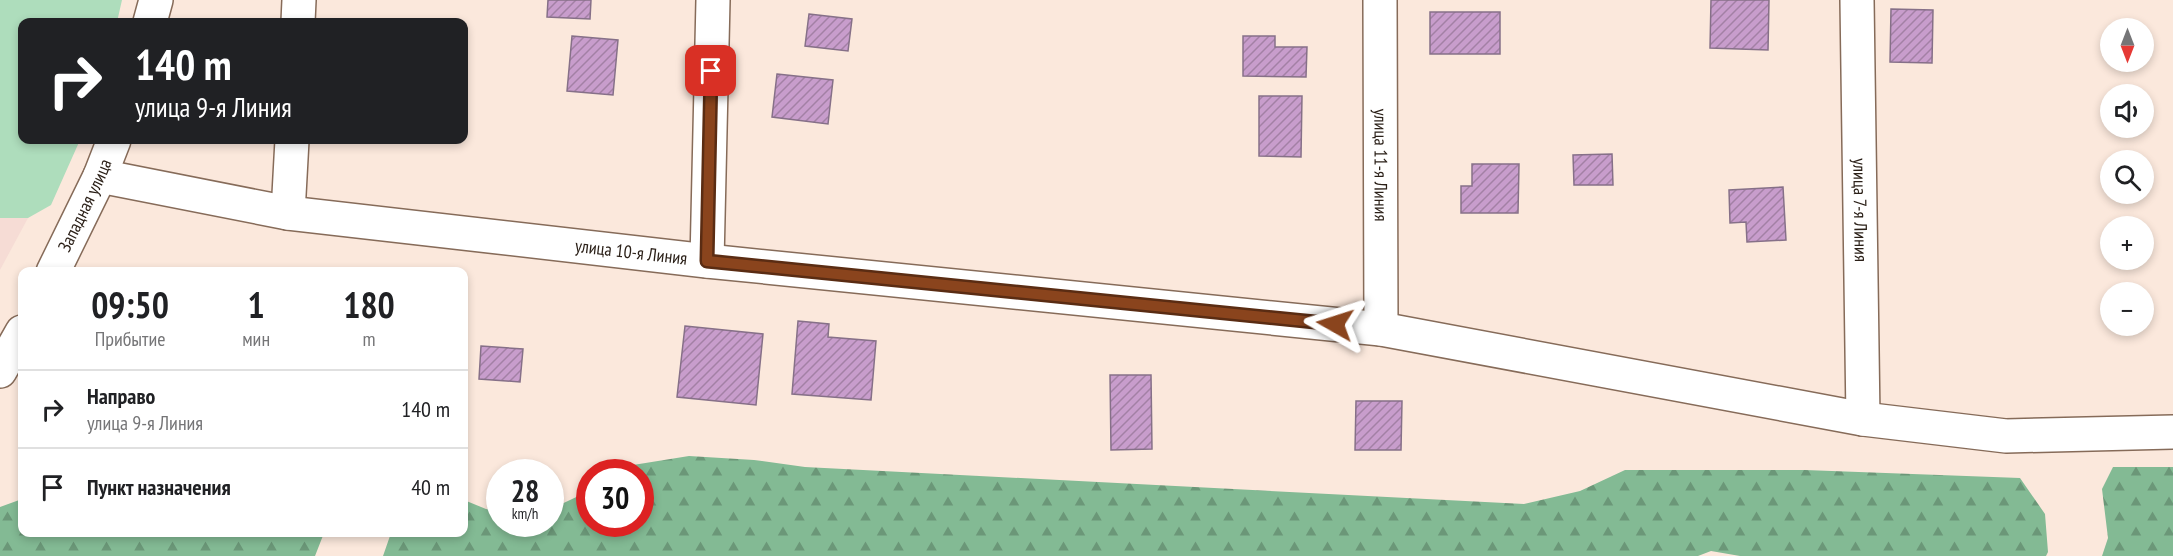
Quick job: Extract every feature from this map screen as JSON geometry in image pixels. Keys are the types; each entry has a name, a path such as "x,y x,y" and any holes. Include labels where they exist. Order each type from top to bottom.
{"street":[{"path":"151,18 156,0"},
{"path":"298,18 299,0"},
{"path":"707,261 713,0"},
{"name":"улица 11-я Линия","path":"1380,0 1381,329"},
{"name":"улица 7-я Линия","path":"1857,0 1863,419"},
{"name":"Западная улица","path":"55,267 100,176 112,144"},
{"path":"288,213 292,144"},
{"name":"улица 10-я Линия","path":"100,176 288,213 707,261 1381,329 1863,419 2006,436 2173,432"},
{"path":"0,371 18,339"}],"shaded area":[{"path":"0,218 28,218 0,270"}],"green space":[{"path":"0,0 122,0 118,18 18,18 18,144 78,144 51,205 28,218 0,218"},
{"path":"689,456 754,460 805,467 1524,504 1580,491 1625,470 1805,470 2020,478 2045,514 2048,552 2046,556 1740,556 1711,551 1698,556 383,556 390,537 468,537 468,502 486,509 486,537 564,537 564,503 576,497 576,537 654,537 654,462"},
{"path":"2113,467 2173,467 2173,556 2102,556 2108,538 2102,489"},
{"path":"18,500 18,537 322,537 315,556 0,556 0,507"}],"building":[{"path":"548,0 591,0 590,19 547,17"},
{"path":"1711,0 1769,0 1768,50 1710,48"},
{"path":"1891,9 1933,10 1932,63 1890,62"},
{"path":"1430,12 1500,12 1500,54 1430,54"},
{"path":"809,14 852,19 848,51 805,46"},
{"path":"572,36 618,40 613,95 567,91"},
{"path":"1243,36 1275,36 1275,47 1307,47 1306,77 1243,76"},
{"path":"777,74 833,80 828,124 772,117"},
{"path":"1259,96 1302,96 1301,157 1259,156"},
{"path":"1612,154 1613,185 1574,185 1573,155"},
{"path":"1472,164 1519,164 1518,213 1461,213 1461,186 1472,186"},
{"path":"1783,187 1786,240 1747,242 1746,222 1730,223 1729,190"},
{"path":"798,321 829,324 828,337 876,341 871,400 792,394"},
{"path":"685,326 763,334 756,405 677,397"},
{"path":"481,346 523,349 520,382 479,379"},
{"path":"1110,375 1151,375 1152,449 1111,450"},
{"path":"1356,401 1402,401 1401,450 1355,450"}],"route":[{"path":"711,71 707,261 1335,324"}]}
